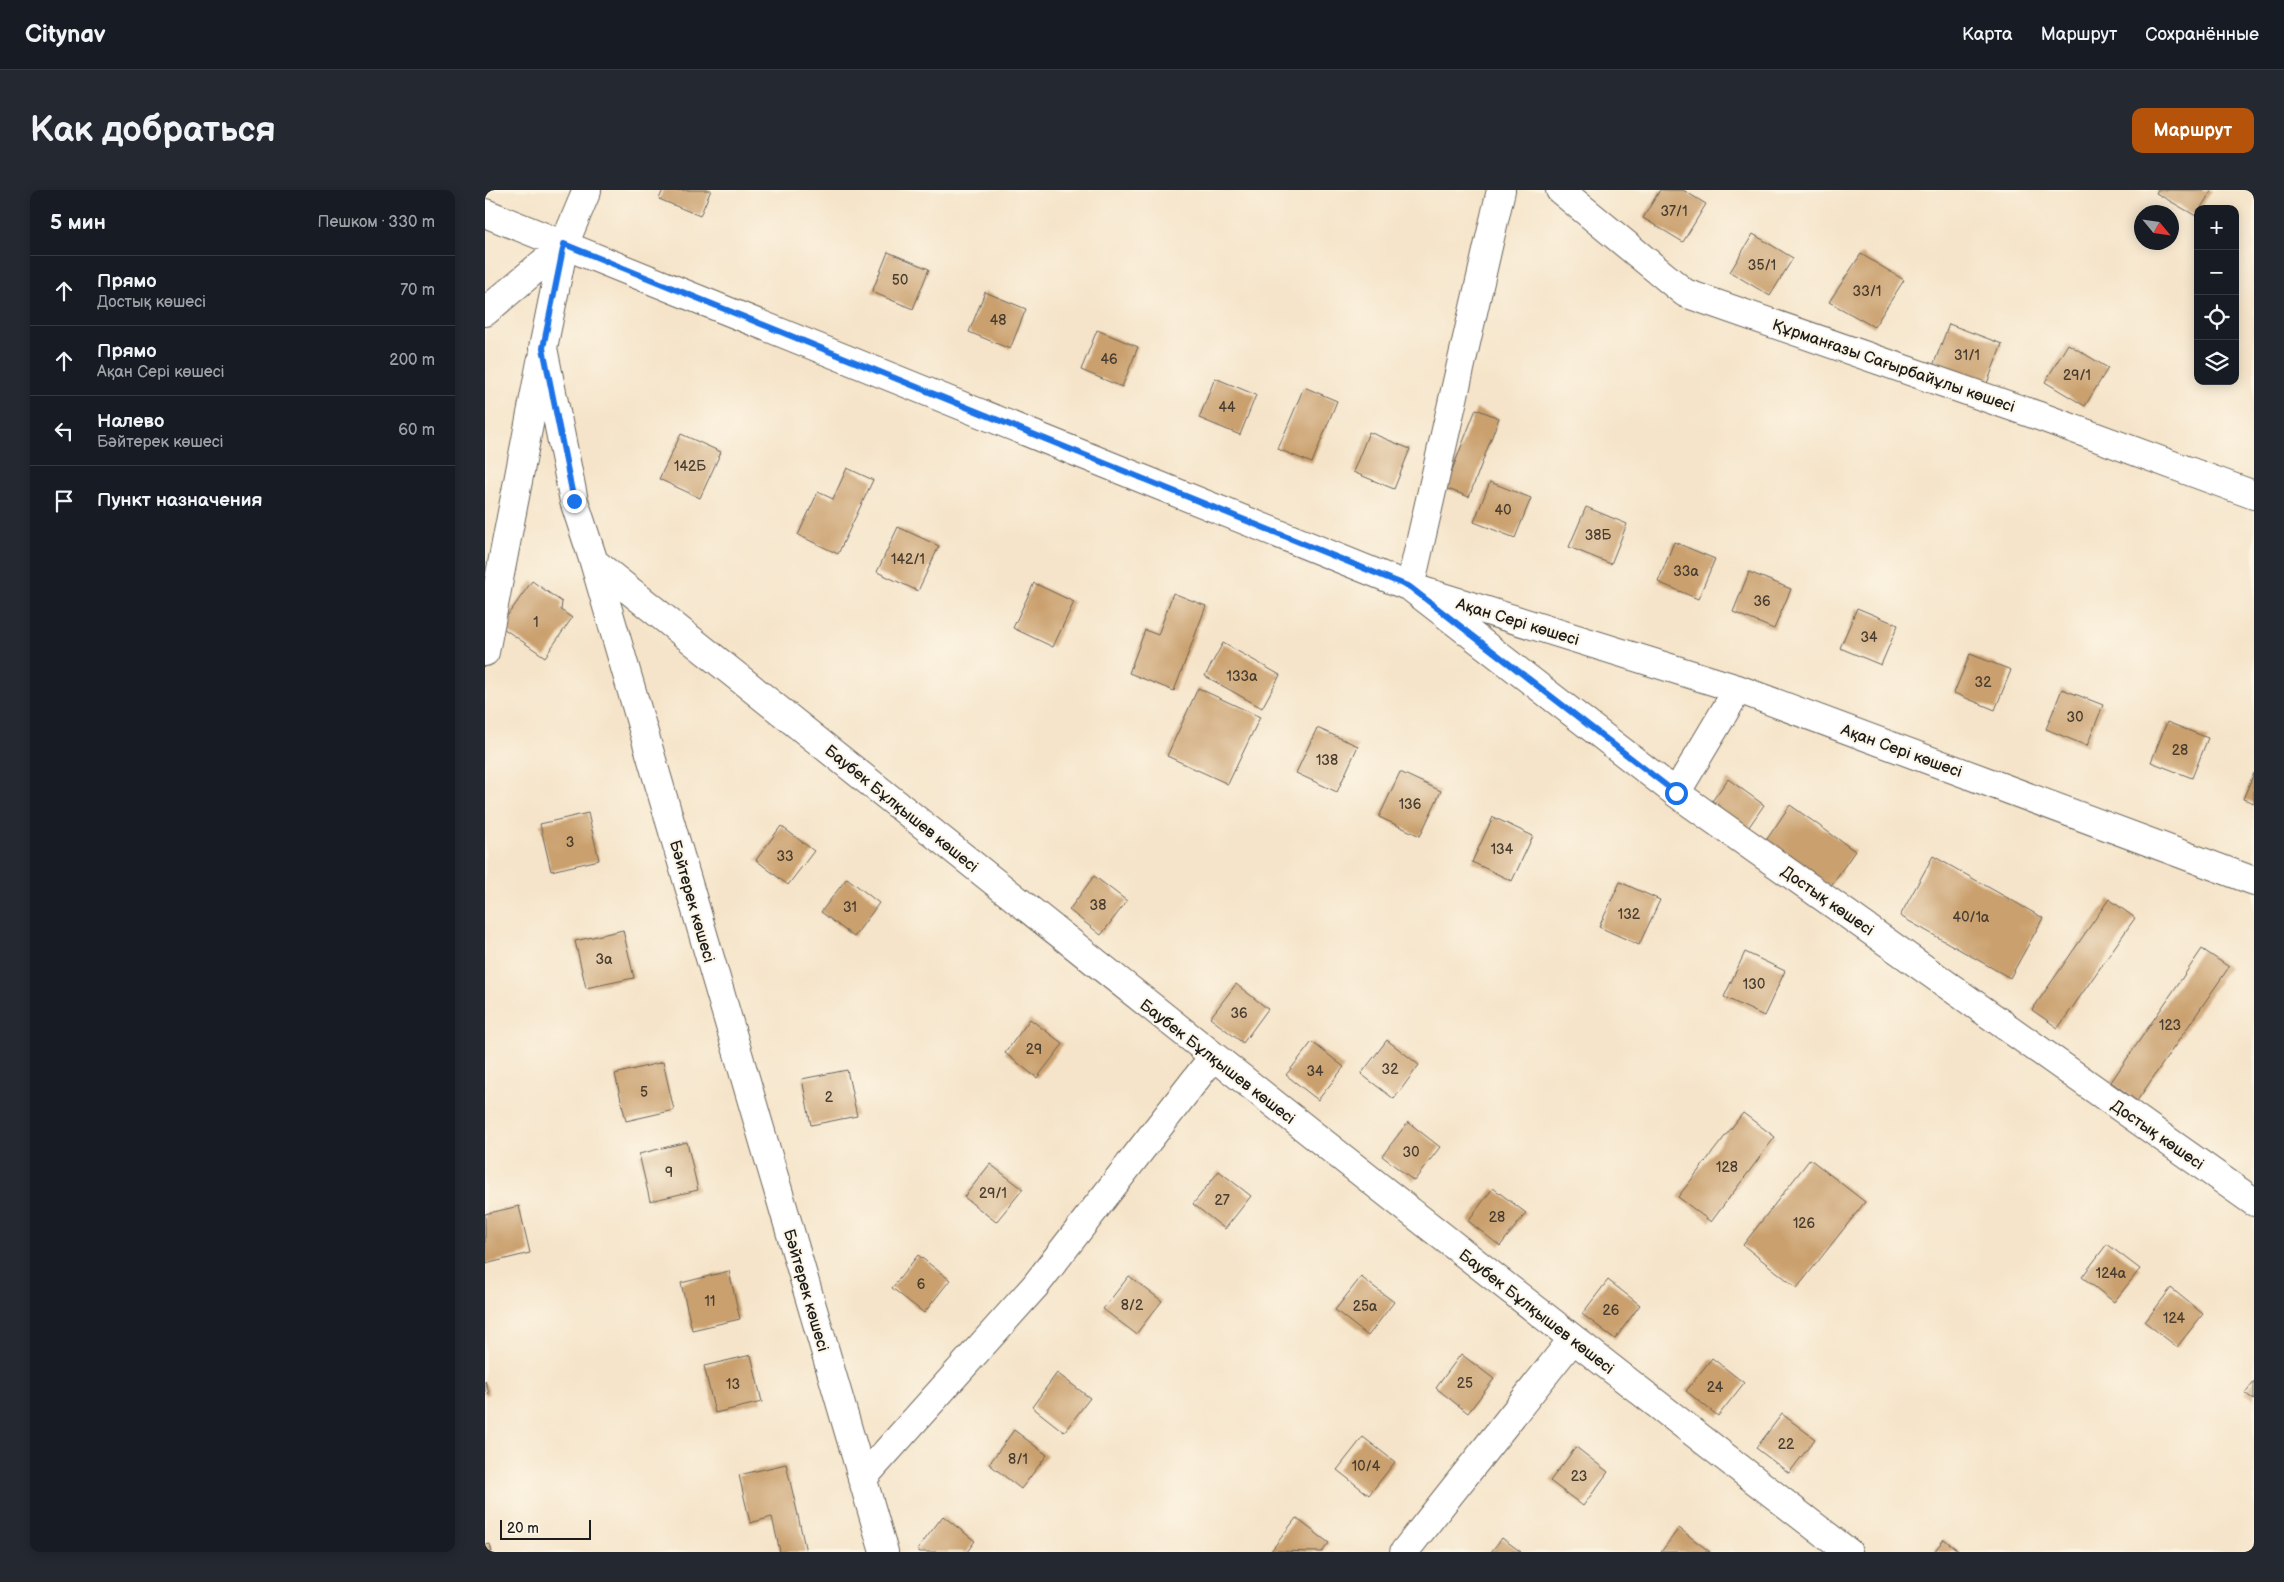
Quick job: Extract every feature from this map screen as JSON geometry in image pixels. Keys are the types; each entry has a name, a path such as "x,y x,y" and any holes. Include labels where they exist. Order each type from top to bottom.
{"street":[{"path":"485,312 564,244 587,190"},
{"path":"1410,587 1501,190"},
{"name":"Құрманғазы Сағырбайұлы көшесі","path":"1560,190 1685,293 2039,416 2254,495"},
{"name":"Ақан Сері көшесі","path":"485,213 1410,587 1738,690 2254,882"},
{"name":"Бәйтерек көшесі","path":"564,244 543,348 574,501 595,562 884,1552"},
{"path":"485,652 543,348"},
{"name":"Баубек Бұлқышев көшесі","path":"595,562 1213,1057 1572,1340 1848,1552"},
{"name":"Достық көшесі","path":"1410,587 1676,793 2254,1202"},
{"path":"1676,793 1738,690"},
{"path":"862,1479 1035,1286 1213,1057"},
{"path":"1404,1552 1572,1340"}],"building":[{"path":"663,190 711,190 700,216 659,199"},
{"path":"1660,190 1683,190 1706,204 1683,242 1643,218"},
{"path":"2158,190 2212,190 2203,205 2194,205 2194,215 2156,193"},
{"path":"1753,234 1793,258 1770,296 1730,272"},
{"path":"888,252 929,269 913,309 872,292"},
{"path":"1861,254 1904,280 1874,327 1829,302"},
{"path":"985,292 1026,309 1010,349 969,332"},
{"path":"1949,324 2002,344 1986,386 1933,366"},
{"path":"1097,330 1138,347 1122,387 1081,370"},
{"path":"2068,344 2108,368 2085,406 2045,382"},
{"path":"1215,378 1256,395 1240,435 1199,418"},
{"path":"1304,387 1337,401 1312,463 1278,449"},
{"path":"1476,409 1499,418 1469,497 1445,488"},
{"path":"1369,432 1410,449 1394,489 1353,472"},
{"path":"681,434 721,452 700,498 659,479"},
{"path":"847,468 873,480 838,554 798,535 818,492 833,499"},
{"path":"1490,482 1531,498 1515,538 1474,522"},
{"path":"1586,507 1627,524 1611,564 1569,547"},
{"path":"898,527 939,546 918,591 877,572"},
{"path":"1674,542 1715,559 1698,599 1658,582"},
{"path":"1749,572 1791,589 1774,629 1733,612"},
{"path":"532,581 562,602 561,610 572,618 545,657 500,626"},
{"path":"1034,583 1074,602 1053,647 1013,628"},
{"path":"1173,593 1206,606 1174,691 1129,673 1145,630 1158,635"},
{"path":"1857,608 1898,625 1881,665 1840,648"},
{"path":"1223,643 1280,675 1262,708 1205,676"},
{"path":"1970,654 2011,670 1995,710 1954,693"},
{"path":"1198,688 1260,717 1228,784 1167,756"},
{"path":"2062,689 2103,705 2087,746 2046,729"},
{"path":"2167,722 2208,738 2192,778 2151,762"},
{"path":"1317,728 1358,746 1337,792 1296,773"},
{"path":"1400,772 1441,791 1420,836 1379,817"},
{"path":"2254,773 2254,803 2243,799"},
{"path":"1728,779 1764,805 1744,834 1707,808"},
{"path":"1790,805 1855,851 1830,887 1765,842"},
{"path":"588,813 599,860 551,871 540,824"},
{"path":"1493,817 1533,836 1512,881 1472,862"},
{"path":"781,826 814,851 788,885 756,860"},
{"path":"1933,856 2043,918 2010,978 1900,916"},
{"path":"1094,876 1127,901 1101,935 1069,910"},
{"path":"847,878 879,903 854,937 821,912"},
{"path":"1620,882 1660,900 1639,945 1599,927"},
{"path":"2109,899 2135,918 2058,1028 2032,1010"},
{"path":"623,930 634,978 586,988 575,941"},
{"path":"2202,949 2229,967 2137,1101 2111,1082"},
{"path":"1745,952 1785,971 1764,1016 1724,997"},
{"path":"1236,984 1268,1009 1243,1043 1210,1018"},
{"path":"1030,1019 1063,1044 1037,1078 1005,1053"},
{"path":"1387,1040 1419,1065 1394,1099 1361,1074"},
{"path":"1312,1042 1344,1067 1318,1100 1286,1075"},
{"path":"663,1062 674,1110 626,1121 615,1074"},
{"path":"847,1070 857,1116 811,1125 802,1079"},
{"path":"1743,1113 1775,1137 1711,1222 1678,1197"},
{"path":"1408,1122 1440,1147 1414,1181 1382,1156"},
{"path":"687,1142 698,1190 650,1201 639,1154"},
{"path":"1810,1159 1865,1202 1797,1288 1743,1245"},
{"path":"990,1164 1023,1189 996,1222 964,1197"},
{"path":"1219,1171 1251,1196 1225,1229 1193,1204"},
{"path":"1493,1188 1526,1213 1500,1246 1468,1221"},
{"path":"519,1206 530,1253 485,1264 485,1214"},
{"path":"2107,1244 2140,1269 2114,1302 2082,1277"},
{"path":"918,1255 950,1280 924,1313 892,1288"},
{"path":"729,1271 740,1319 692,1330 681,1283"},
{"path":"1129,1276 1162,1301 1136,1334 1103,1309"},
{"path":"1361,1277 1394,1302 1368,1336 1335,1310"},
{"path":"1608,1280 1640,1305 1615,1339 1582,1314"},
{"path":"2171,1288 2203,1314 2177,1347 2145,1322"},
{"path":"1461,1354 1494,1379 1468,1413 1436,1388"},
{"path":"751,1355 762,1402 715,1413 704,1366"},
{"path":"1712,1358 1744,1383 1718,1416 1686,1391"},
{"path":"1057,1373 1090,1398 1064,1432 1032,1407"},
{"path":"485,1380 489,1394 485,1395"},
{"path":"2254,1381 2254,1400 2245,1393"},
{"path":"1782,1414 1815,1439 1789,1473 1756,1448"},
{"path":"1014,1430 1047,1455 1021,1489 989,1464"},
{"path":"1363,1437 1395,1462 1369,1495 1337,1470"},
{"path":"1576,1447 1608,1472 1583,1506 1550,1481"},
{"path":"786,1464 806,1552 780,1552 772,1517 750,1523 739,1475"},
{"path":"943,1516 975,1541 967,1552 920,1552 917,1550"},
{"path":"1296,1518 1329,1543 1322,1552 1271,1551"},
{"path":"1679,1528 1710,1552 1661,1552"},
{"path":"1502,1538 1521,1552 1491,1552"},
{"path":"1944,1539 1960,1552 1934,1552"},
{"path":"490,1544 492,1552 485,1552 485,1545"}],"route":[{"path":"574,501 543,348 564,244 1410,587 1676,793"}]}
